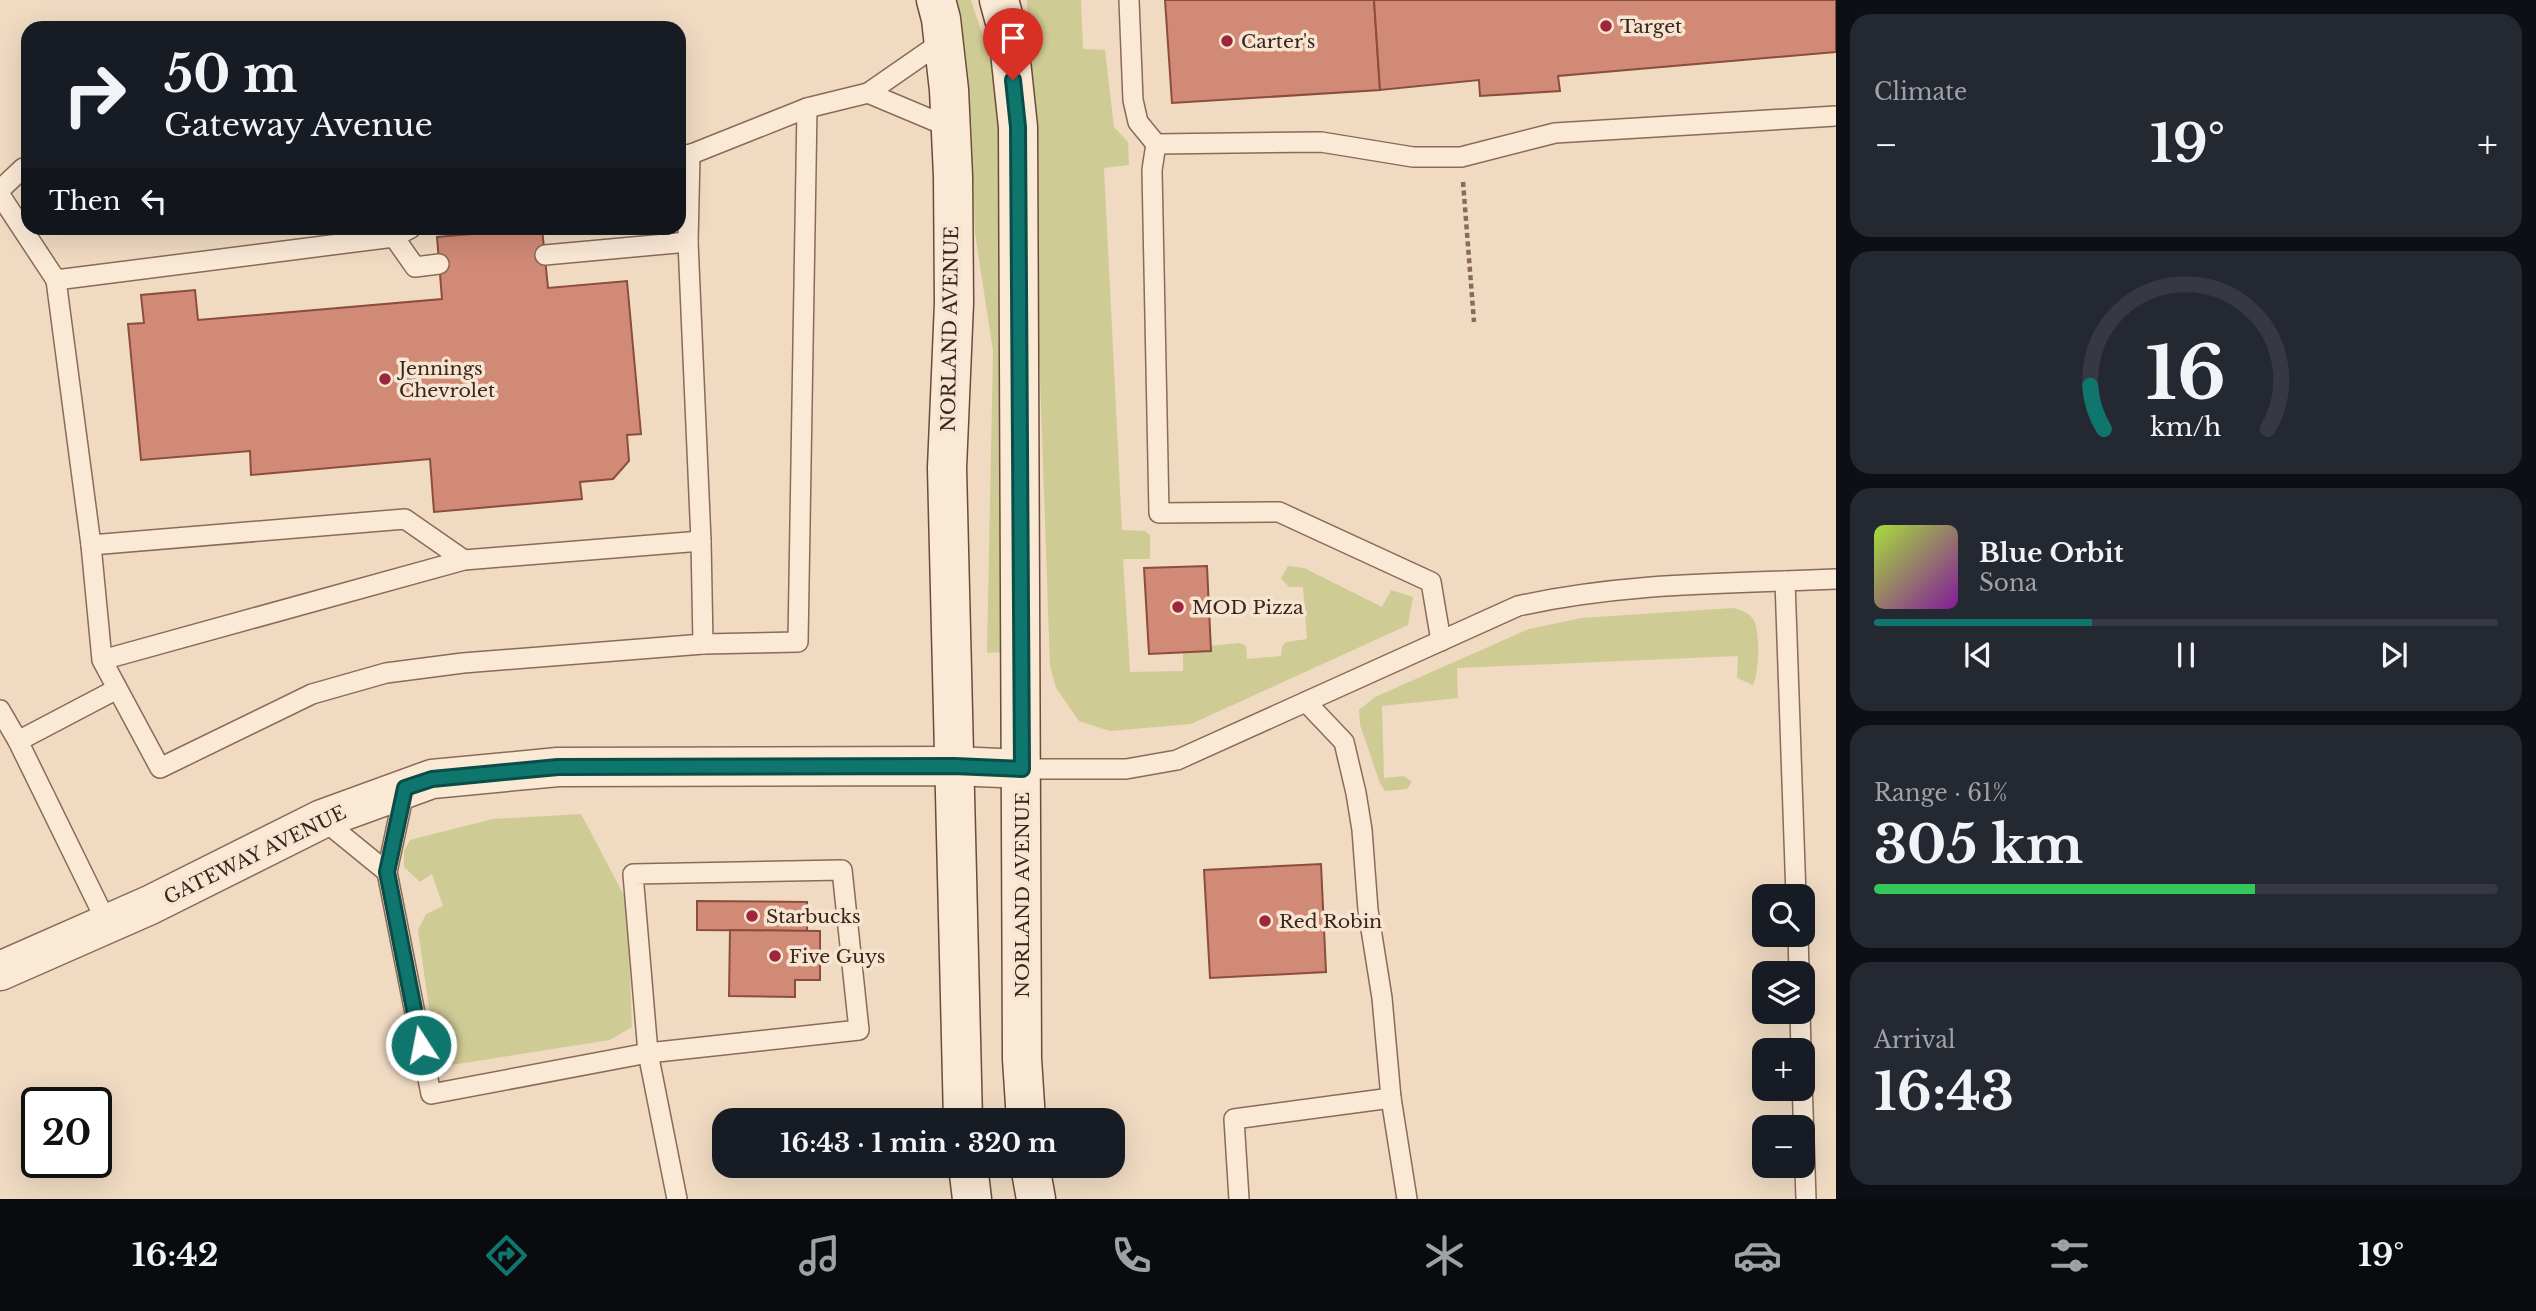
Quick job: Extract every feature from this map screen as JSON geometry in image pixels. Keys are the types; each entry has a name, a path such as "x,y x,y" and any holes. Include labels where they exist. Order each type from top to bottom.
{"main road":[{"name":"NORLAND AVENUE","path":"936,0 948,90 953,176 954,303 947,468 963,1108"},
{"name":"NORLAND AVENUE","path":"999,0 1008,33 1018,127 1022,1059 1025,1108"},
{"name":"GATEWAY AVENUE","path":"0,971 108,925 323,819 432,779 558,767 954,766 1022,769"},
{"path":"969,1178 972,1199"},
{"path":"1032,1178 1036,1199"}],"lane":[{"path":"1129,0 1133,100 1138,122 1156,144 1152,170 1160,513 1279,512 1337,536 1432,582 1441,641"},
{"path":"686,157 807,108 868,93 943,41"},
{"path":"868,93 949,127"},
{"path":"27,235 56,280 102,660 160,768 312,694 386,673 463,663 703,644 798,642 807,108"},
{"path":"1156,144 1321,142 1412,157 1461,157 1555,133 1836,116"},
{"path":"21,170 0,192 21,225"},
{"path":"686,185 703,644"},
{"path":"56,280 372,235"},
{"path":"402,235 415,267 439,264"},
{"path":"544,255 688,242"},
{"path":"90,545 405,519 464,560"},
{"path":"102,660 464,560 701,541"},
{"path":"1022,769 1126,769 1177,760 1518,606 1579,593 1673,584 1836,579"},
{"path":"1785,581 1797,884"},
{"path":"18,741 117,689"},
{"path":"1307,702 1344,742 1356,793 1362,830 1368,910 1382,998 1391,1098 1407,1199"},
{"path":"0,710 18,741 108,925"},
{"path":"405,788 387,872 431,1094 648,1053 859,1030 842,870 633,874 648,1053 677,1199"},
{"path":"323,819 387,872"},
{"path":"1239,1199 1234,1119 1391,1098"},
{"path":"1803,1101 1807,1199"}],"path":[{"path":"1461,157 1475,322"}],"shaded area":[{"path":"954,0 971,0 996,76 1003,165 1001,652 987,653 993,351 975,233 971,118"},
{"path":"1027,0 1081,0 1083,49 1105,50 1114,127 1128,142 1129,165 1104,168 1122,530 1145,531 1150,535 1150,559 1123,559 1130,672 1183,671 1183,653 1210,651 1210,646 1240,643 1246,646 1247,659 1281,656 1286,642 1307,639 1303,587 1289,587 1281,578 1288,566 1304,568 1382,607 1391,590 1413,597 1408,625 1191,724 1110,731 1079,721 1056,688 1050,666"},
{"path":"1733,608 1752,617 1755,623 1758,654 1753,685 1737,678 1738,656 1457,668 1458,698 1382,706 1384,778 1404,776 1412,782 1407,789 1385,791 1380,783 1360,725 1359,710 1375,697 1529,629 1581,618"},
{"path":"581,814 627,901 632,1027 610,1040 451,1065 435,1051 418,930 426,914 443,906 432,874 420,882 404,867 404,851 410,840 493,819"}],"building":[{"path":"1165,0 1374,0 1380,90 1172,103"},
{"name":"Target","path":"1374,0 1836,0 1836,52 1558,76 1560,91 1480,96 1479,80 1380,90"},
{"name":"Jennings Chevrolet","path":"543,235 548,288 627,281 641,434 627,435 629,461 613,479 580,482 582,499 434,512 430,459 251,475 250,451 141,460 128,324 144,323 141,295 195,290 198,320 442,299 437,237"},
{"name":"MOD Pizza","path":"1207,566 1211,651 1149,654 1144,568"},
{"name":"Red Robin","path":"1321,864 1326,972 1210,978 1204,870"},
{"name":"Starbucks","path":"697,901 807,902 807,931 697,930"},
{"name":"Five Guys","path":"730,930 820,931 820,980 795,980 795,997 729,996"}],"place":[{"name":"Target","path":"1606,26"},
{"name":"Carter's","path":"1227,41"},
{"name":"Jennings Chevrolet","path":"385,379"},
{"name":"MOD Pizza","path":"1178,607"},
{"name":"Starbucks","path":"752,916"},
{"name":"Red Robin","path":"1265,921"},
{"name":"Five Guys","path":"775,956"}],"route":[{"path":"421,1045 387,872 405,788 432,779 558,767 954,766 1022,769 1018,127 1013,80"}]}
